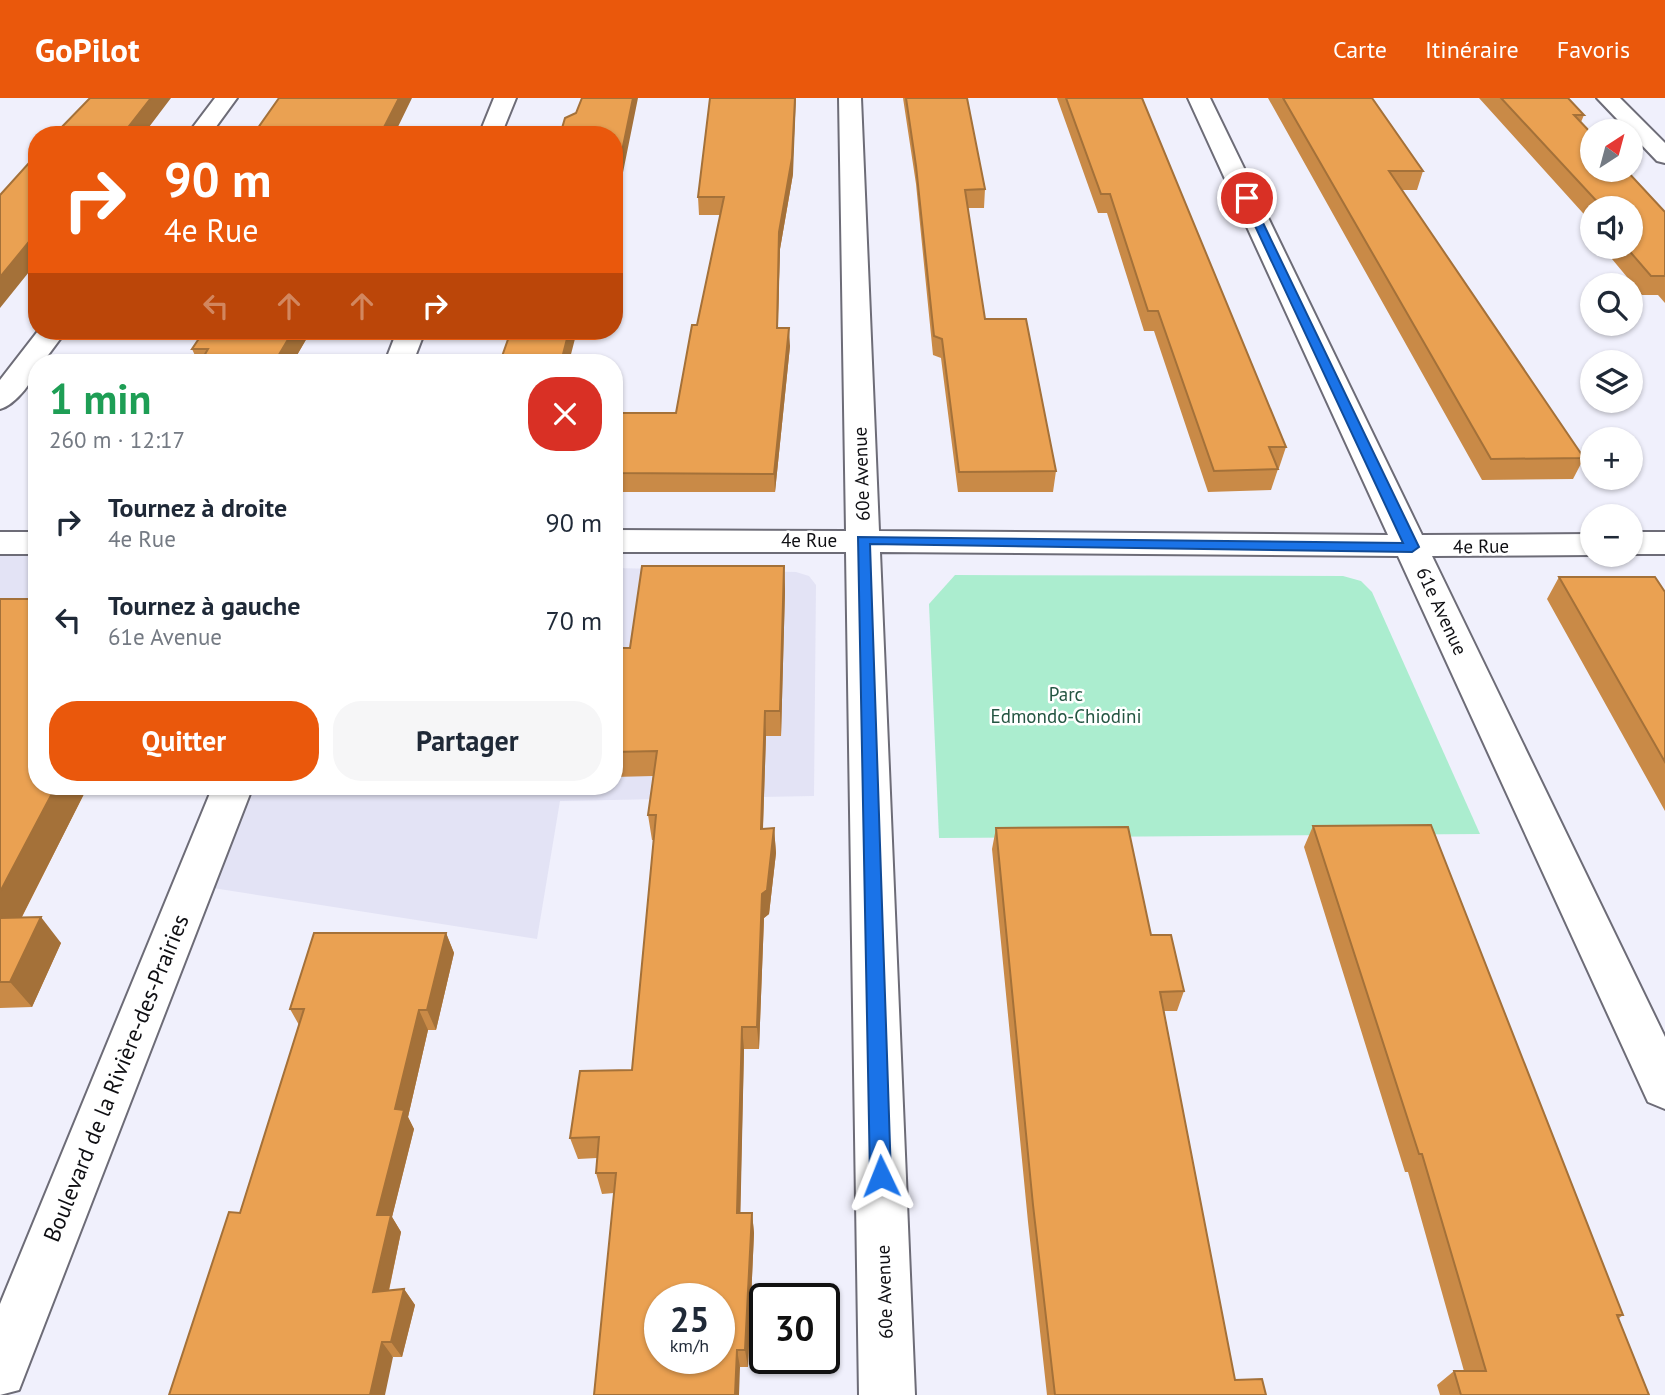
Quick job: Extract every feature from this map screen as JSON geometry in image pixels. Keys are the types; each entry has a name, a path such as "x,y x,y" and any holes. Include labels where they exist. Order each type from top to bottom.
{"street":[{"path":"205,126 226,98"},
{"path":"494,126 505,98"},
{"name":"60e Avenue","path":"850,98 887,1395"},
{"name":"61e Avenue","path":"1199,98 1665,1087"},
{"path":"1608,98 1665,156"},
{"path":"35,354 45,340"},
{"path":"0,400 28,363"},
{"name":"4e Rue","path":"623,541 863,540 1412,547 1580,544"},
{"path":"0,543 28,543"},
{"path":"1643,543 1665,543"},
{"name":"Boulevard de la Rivière-des-Prairies","path":"0,1371 229,795"}],"shaded area":[{"path":"0,554 28,555 28,726 0,725"},
{"path":"623,568 796,572 809,576 816,585 814,796 560,801 537,939 194,885 229,795 623,795"}],"green space":[{"name":"Parc Edmondo-Chiodini","path":"955,575 1343,576 1361,581 1372,592 1480,834 939,838 929,604"}],"building":[{"path":"90,98 151,98 129,126 63,126"},
{"path":"279,98 399,98 385,126 259,126"},
{"path":"582,98 633,98 623,146 623,126 563,126 565,118 576,113"},
{"path":"710,98 795,98 792,158 779,232 777,328 789,328 774,474 623,473 623,413 676,413 692,325 697,325 724,197 698,197"},
{"path":"906,98 967,98 985,189 965,190 985,319 1026,319 1056,471 959,472 942,339 934,336"},
{"path":"1066,98 1142,98 1286,447 1269,447 1278,469 1214,471 1158,311 1148,311 1110,194 1101,194"},
{"path":"1283,98 1372,98 1423,171 1389,171 1580,452 1580,458 1491,459"},
{"path":"1501,98 1568,98 1584,115 1574,115 1580,121 1580,182 1637,182 1665,212 1665,276 1651,276 1636,259 1643,259 1643,196 1592,196"},
{"path":"28,164 28,243 0,277 0,195"},
{"path":"198,340 288,340 279,354 205,354 208,349 192,349"},
{"path":"508,340 567,340 563,354 503,354"},
{"path":"642,566 784,566 780,711 765,711 761,829 774,828 767,890 762,894 757,1027 742,1027 737,1213 752,1213 745,1350 737,1350 735,1395 594,1395 616,1173 596,1173 599,1137 570,1138 580,1071 632,1070 656,815 648,815 657,751 623,752 623,648 630,648"},
{"path":"1559,577 1655,577 1665,592 1665,762"},
{"path":"0,599 28,599 28,795 51,795 0,892"},
{"path":"1431,825 1623,1315 1617,1315 1649,1395 1461,1395 1454,1371 1486,1371 1422,1154 1419,1154 1313,826"},
{"path":"1128,827 1151,935 1171,935 1184,991 1160,992 1235,1380 1262,1379 1266,1395 1055,1395 1033,1205 996,828"},
{"path":"41,917 10,982 0,982 0,918"},
{"path":"314,933 446,933 427,1010 419,1010 395,1109 404,1110 377,1215 391,1215 373,1292 404,1289 391,1342 382,1342 370,1395 169,1395 229,1212 240,1213 304,1009 290,1009"}],"route":[{"path":"881,1176 863,540 1412,547 1247,198"}]}
